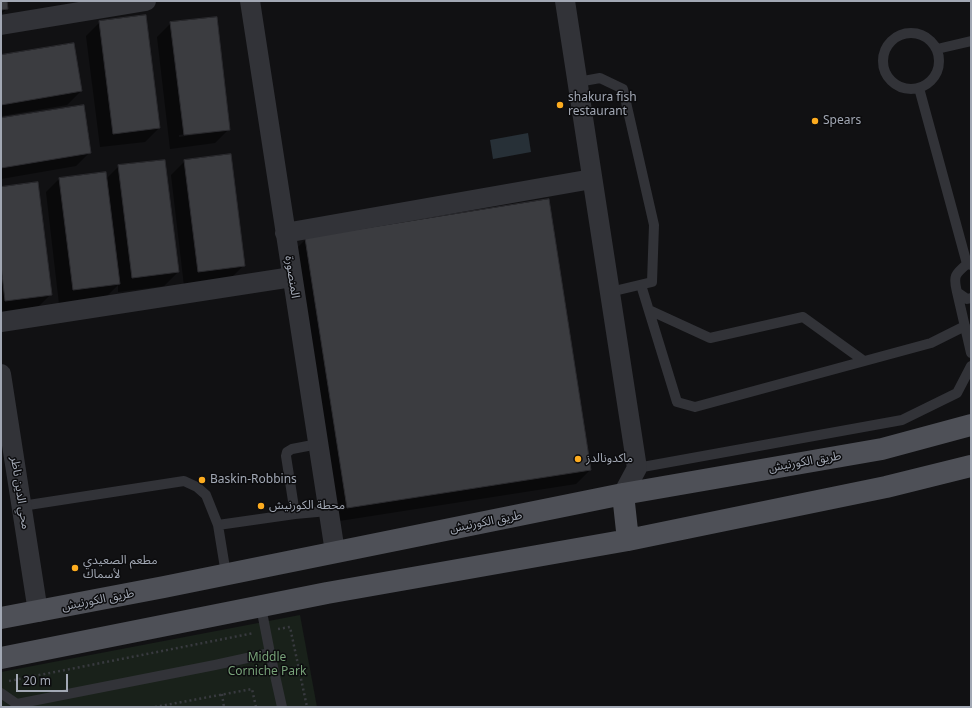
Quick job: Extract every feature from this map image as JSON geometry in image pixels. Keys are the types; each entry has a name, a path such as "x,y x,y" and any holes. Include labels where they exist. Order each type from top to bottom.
{"main road":[{"name":"طريق الكورنيش","path":"1,618 38,612 623,494 882,449 971,425"},
{"path":"1,658 327,593 628,540 886,487 971,466"},
{"path":"623,494 628,540"}],"street":[{"path":"1,25 146,1"},
{"name":"المنصورة","path":"250,1 335,552"},
{"path":"565,1 637,468 623,494"},
{"path":"285,233 592,179"},
{"path":"1,322 292,277"},
{"name":"محي الدين ناظر","path":"1,374 38,612"}],"lane":[{"path":"905,34 918,34 929,39 937,49 940,61 937,73 930,83 919,88 906,89 894,84 886,74 883,62 886,49 894,39 905,34"},
{"path":"937,49 971,41"},
{"path":"578,82 600,78 623,89 654,225 652,282 610,292"},
{"path":"919,88 969,265 958,271 954,280 971,353"},
{"path":"641,285 677,402 695,407 931,343 964,326"},
{"path":"957,292 967,299 971,298"},
{"path":"649,310 710,338 803,317 864,361"},
{"path":"637,468 902,420 957,393 971,366"},
{"path":"295,514 286,456 287,452 292,449 318,444"},
{"path":"22,506 184,481 197,487 206,494 218,525 226,574"},
{"path":"218,525 328,511"},
{"path":"261,607 282,707"},
{"path":"1,693 17,704 216,665 270,652"}],"path":[{"path":"9,682 176,648 290,627 307,707"},
{"path":"155,707 252,689 256,707"},
{"path":"222,694 224,707"}],"green space":[{"name":"Middle Corniche Park","path":"300,615 317,707 1,707 1,672"}],"shaded area":[{"path":"528,133 531,152 493,159 490,140"}],"building":[{"path":"1,1 7,1 8,9 1,10"},
{"path":"146,15 160,128 113,134 99,21"},
{"path":"217,17 230,130 184,135 170,22"},
{"path":"74,43 82,91 1,105 1,55"},
{"path":"84,105 91,153 1,168 1,118"},
{"path":"231,154 245,266 198,272 184,160"},
{"path":"165,160 179,272 132,278 118,165"},
{"path":"106,172 120,284 73,290 59,178"},
{"path":"38,182 52,295 5,301 1,265 1,187"},
{"path":"549,199 591,470 347,508 305,238"}],"place":[{"name":"shakura fish restaurant","path":"560,105"},
{"name":"Spears","path":"815,121"},
{"name":"ماكدونالدز","path":"578,459"},
{"name":"Baskin-Robbins","path":"202,480"},
{"name":"محطة الكورنيش","path":"261,506"},
{"name":"مطعم الصعيدي لأسماك","path":"75,568"}]}
